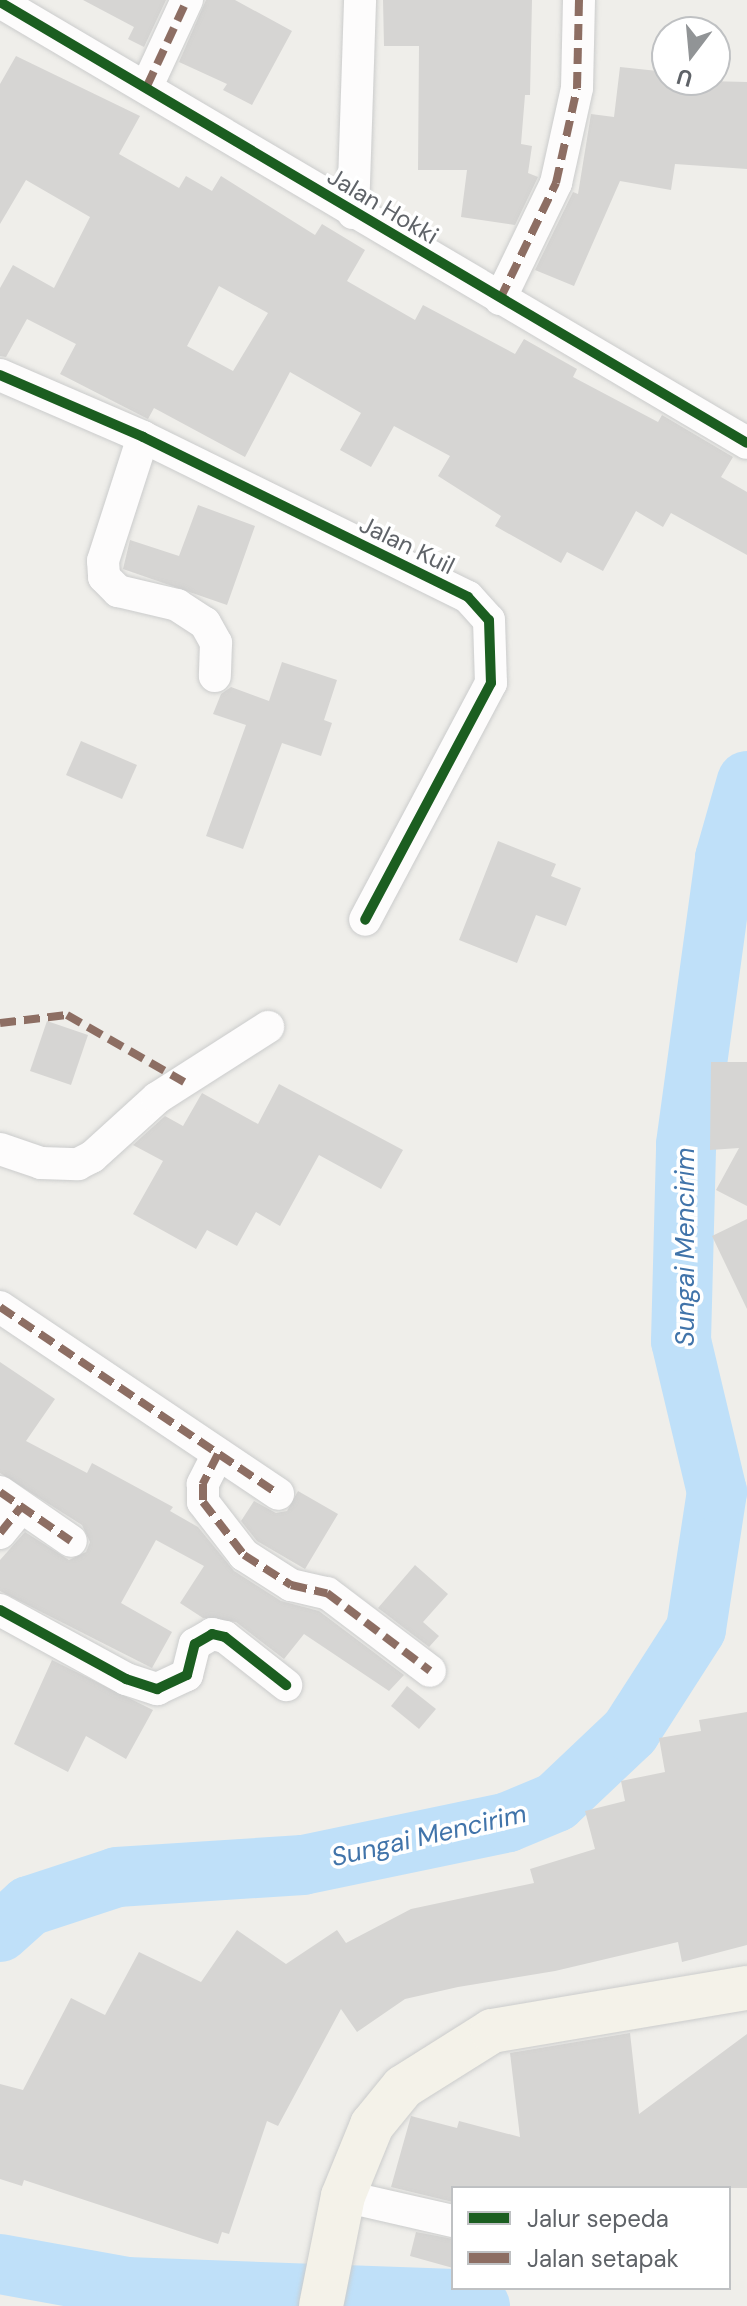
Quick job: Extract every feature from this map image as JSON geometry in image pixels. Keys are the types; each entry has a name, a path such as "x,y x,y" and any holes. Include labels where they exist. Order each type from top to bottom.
{"main road":[{"path":"321,2306 343,2196 372,2125 403,2087 492,2031 747,1988"}],"street":[{"path":"147,86 187,0"},
{"path":"353,213 360,0"},
{"path":"500,299 556,183 577,88 579,0"},
{"name":"Jalan Hokki","path":"0,2 747,443"},
{"name":"Jalan Kuil","path":"0,375 143,437 468,597 489,620 491,683 365,920"},
{"path":"143,437 103,561 104,577 118,591 177,605 205,623 216,643 215,676"},
{"path":"0,1149 41,1163 78,1164 92,1157 157,1098 268,1027"},
{"path":"0,1307 278,1494"},
{"path":"218,1454 203,1484 203,1502 244,1555 291,1585 327,1593 430,1671"},
{"path":"0,1533 10,1500 71,1541"},
{"path":"0,1610 126,1679 157,1689 187,1675 195,1644 212,1634 225,1637 286,1685"},
{"path":"343,2196 451,2221"}],"building":[{"path":"83,0 166,0 144,47 128,39 134,27"},
{"path":"206,0 235,0 292,31 252,105 223,90 227,84 179,62"},
{"path":"383,0 532,0 530,95 525,95 521,144 532,146 528,173 538,177 515,225 461,217 467,170 418,170 419,46 384,46"},
{"path":"16,56 140,116 119,154 179,188 186,176 212,191 221,176 315,235 322,224 365,250 347,281 415,320 423,305 515,354 524,339 577,369 573,377 658,422 662,415 733,457 721,477 747,492 747,555 671,513 663,527 636,511 603,571 567,552 561,563 495,526 501,516 438,476 450,456 394,426 371,467 340,450 361,413 290,372 245,457 154,408 148,419 60,374 76,344 27,319 6,357 0,356 0,288 13,265 54,288 90,217 26,180 0,224 0,84","holes":["219,286 268,313 233,371 187,346"]},
{"path":"620,67 651,70 651,96 731,96 731,82 747,82 747,169 675,164 671,190 620,181 574,286 535,270 573,192 578,194 591,114 614,117"},
{"path":"198,505 255,526 227,605 123,569 130,540 179,556"},
{"path":"282,662 337,680 324,720 332,723 321,756 282,743 243,849 206,836 246,725 213,714 221,694 231,687 269,701"},
{"path":"81,741 137,765 122,799 66,775"},
{"path":"498,841 556,864 551,876 581,888 566,926 536,915 517,963 459,940"},
{"path":"47,1021 88,1035 71,1085 30,1071"},
{"path":"711,1062 747,1062 747,1206 716,1190 739,1148 710,1150"},
{"path":"279,1084 403,1150 381,1189 319,1155 280,1226 256,1212 237,1246 207,1230 196,1249 133,1214 163,1161 133,1145 165,1116 183,1126 202,1093 258,1124"},
{"path":"747,1219 747,1309 712,1236"},
{"path":"0,1362 55,1399 26,1441 87,1473 92,1463 173,1507 170,1511 198,1527 234,1571 281,1601 319,1611 404,1675 389,1691 304,1634 284,1659 236,1622 203,1618 180,1603 204,1566 156,1540 121,1603 172,1632 152,1668 0,1591 0,1560 25,1532 69,1560 86,1552 90,1542 82,1525 0,1473"},
{"path":"298,1491 338,1514 305,1569 257,1541 241,1521 254,1501 276,1513 287,1511"},
{"path":"415,1565 448,1594 423,1622 439,1636 429,1647 378,1608"},
{"path":"52,1660 153,1710 126,1759 86,1736 68,1772 14,1744"},
{"path":"407,1686 436,1709 419,1729 391,1706"},
{"path":"747,1712 747,1945 682,1962 678,1942 555,1971 458,1987 405,1999 357,2032 341,2009 278,2126 267,2121 229,2234 222,2232 218,2244 24,2180 22,2186 0,2179 0,2084 23,2090 71,1998 105,2015 139,1952 201,1982 237,1930 286,1964 337,1930 346,1943 411,1909 534,1883 530,1869 595,1849 585,1811 625,1801 621,1781 665,1772 659,1738 701,1731 699,1720"},
{"path":"630,2033 639,2114 747,2034 747,2188 451,2186 451,2202 391,2187 411,2116 457,2128 459,2121 520,2137 510,2053"},
{"path":"416,2232 451,2239 451,2267 410,2256"}],"waterway":[{"name":"Sungai Mencirim","path":"0,1932 29,1906 117,1877 303,1865 508,1822 556,1802 630,1732 696,1629 717,1492 681,1341 686,1144 725,858 747,781"},
{"name":"Sungai Mencirim","path":"0,2264 126,2287 455,2299 480,2306"}],"marked path":[{"path":"147,86 187,0"},
{"path":"500,299 556,183 577,88 579,0"},
{"path":"0,1023 67,1015 184,1082"},
{"path":"0,1307 278,1494"},
{"path":"218,1454 203,1484 203,1502 244,1555 291,1585 327,1593 430,1671"},
{"path":"0,1492 71,1541"},
{"path":"0,1533 21,1507"}],"cycle path":[{"path":"0,2 747,443"},
{"path":"0,375 143,437 468,597 489,620 491,683 365,920"},
{"path":"0,1610 126,1679 157,1689 187,1675 195,1644 212,1634 225,1637 286,1685"}]}
